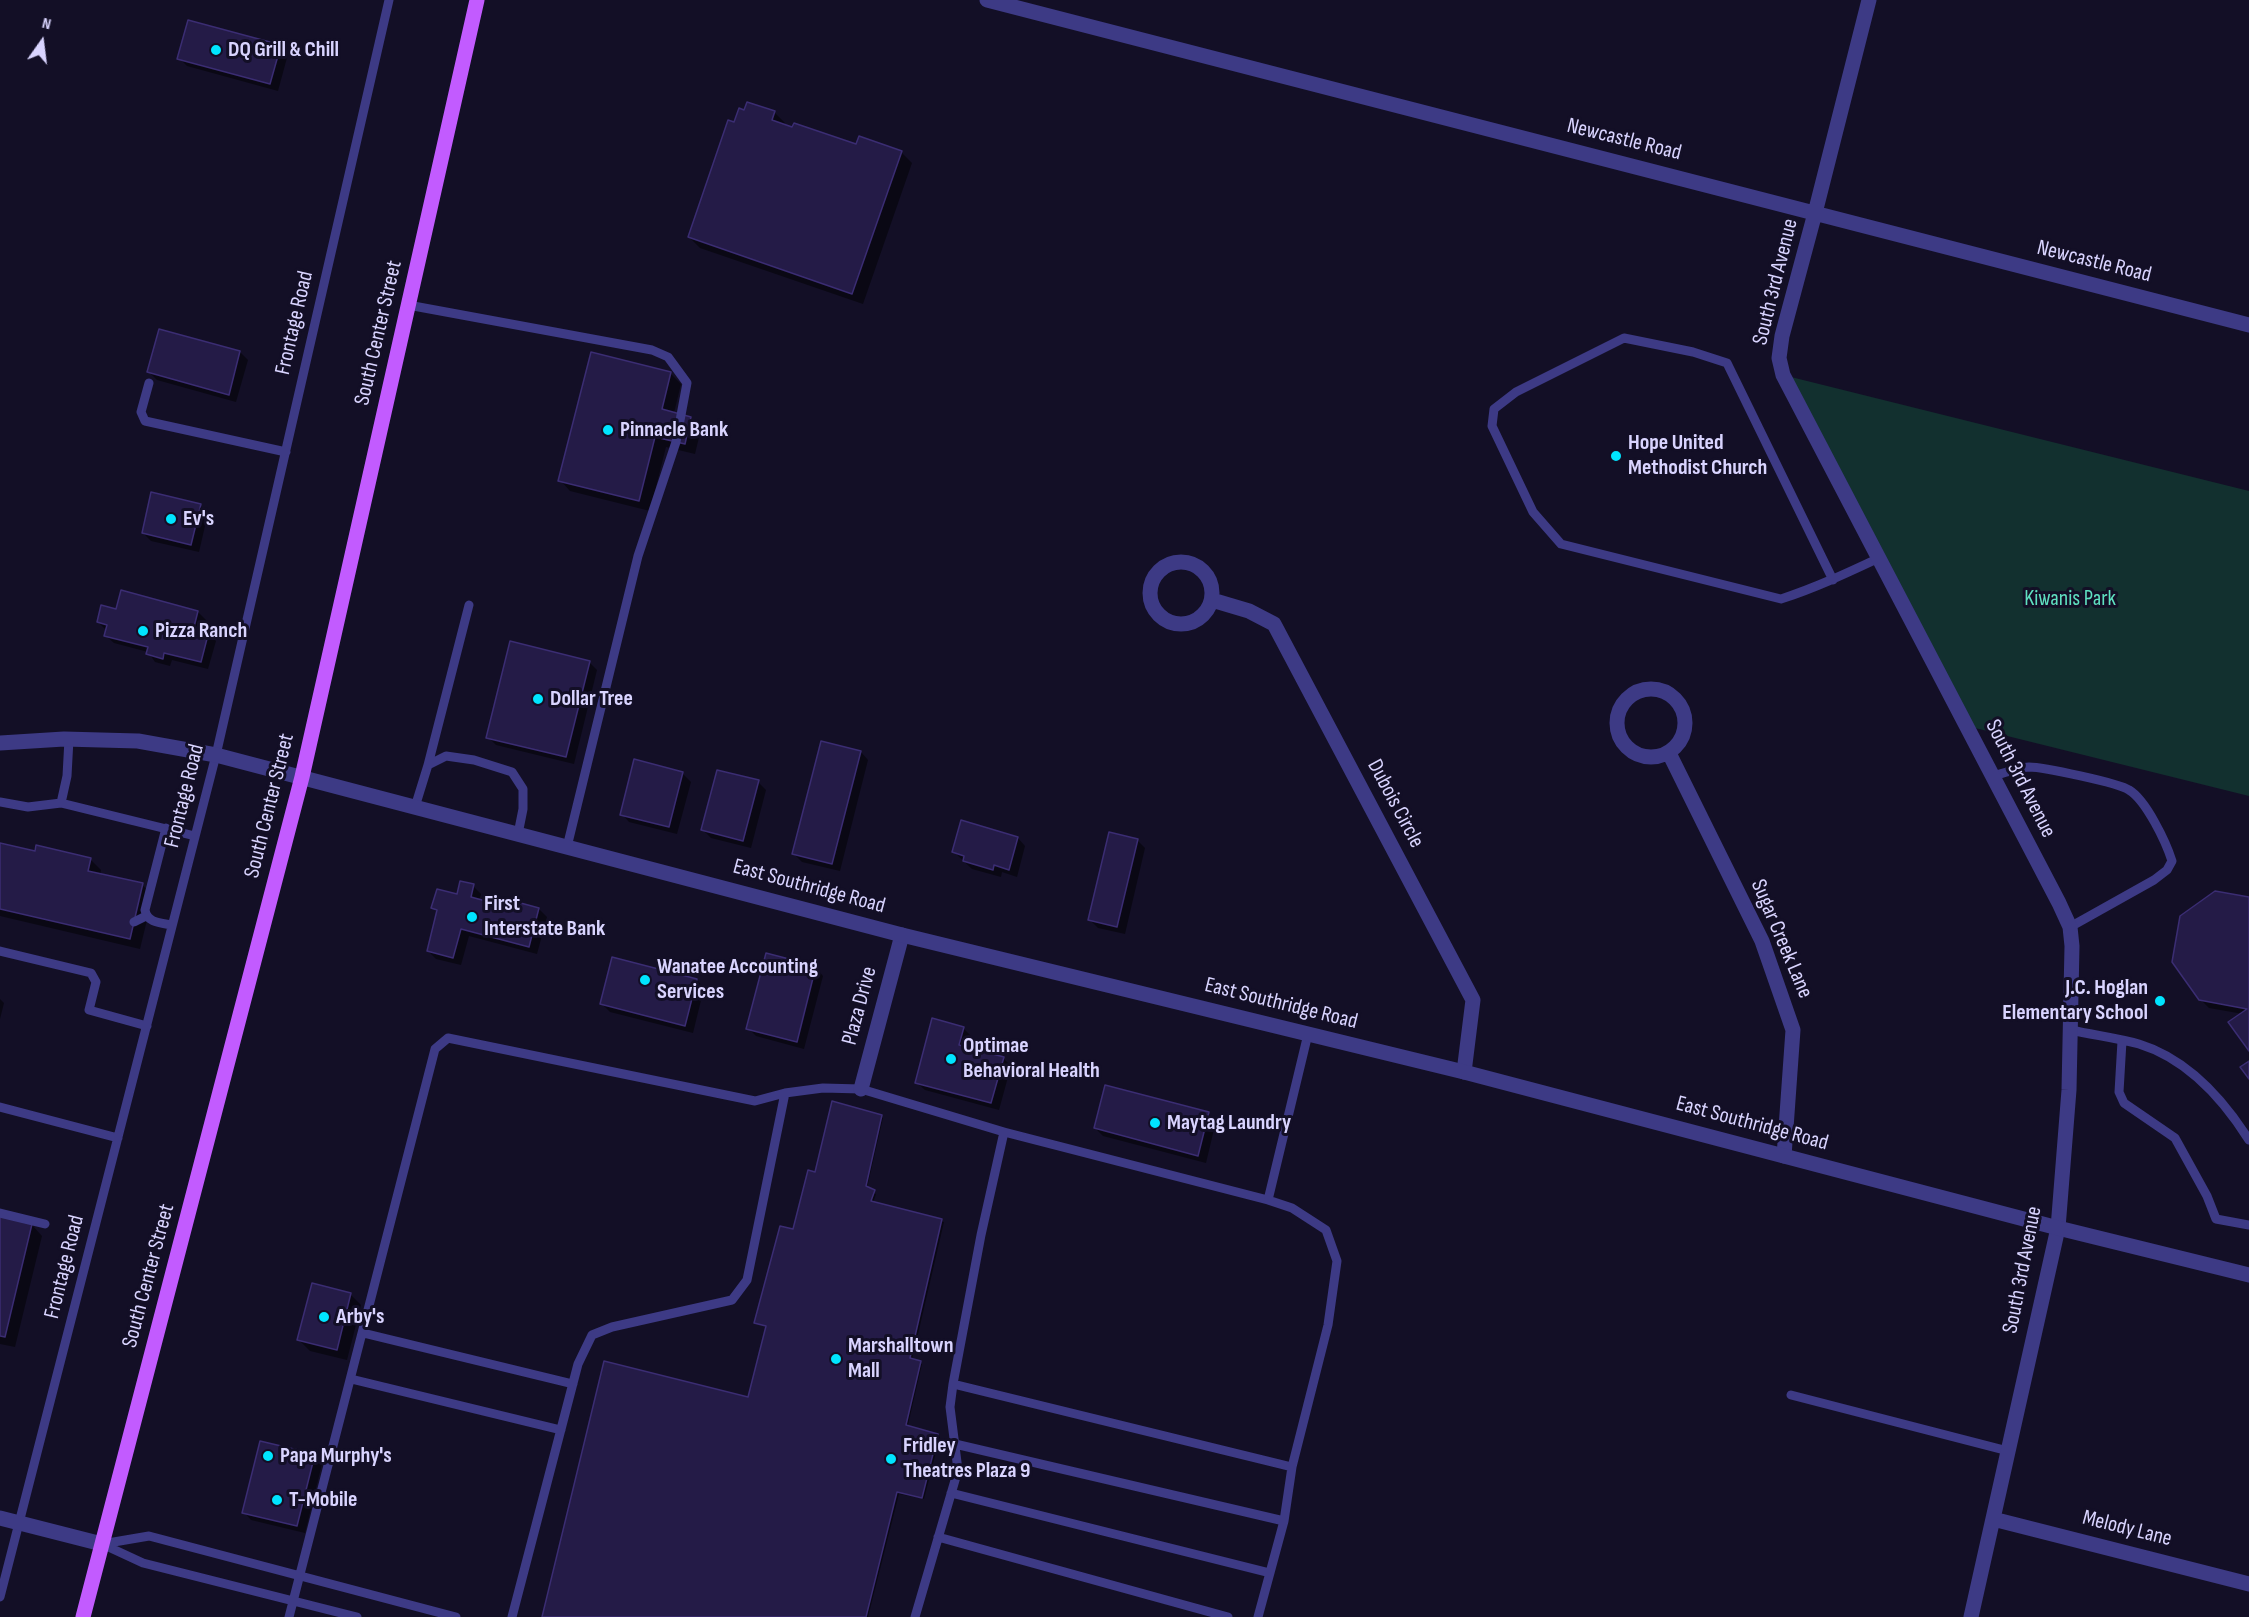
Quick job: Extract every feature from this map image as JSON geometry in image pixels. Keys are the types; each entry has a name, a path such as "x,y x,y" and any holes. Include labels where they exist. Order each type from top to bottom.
{"main road":[{"name":"South Center Street","path":"83,1617 302,777 477,0"}],"street":[{"name":"Newcastle Road","path":"987,0 2249,325"},
{"name":"South 3rd Avenue","path":"1869,0 1782,336 1779,358 1783,375 2070,927 2073,972 2069,1090 2058,1228 1971,1617"},
{"path":"1184,562 1197,566 1207,575 1212,587 1212,600 1207,612 1197,620 1185,624 1172,623 1160,616 1153,606 1150,593 1152,580 1160,570 1171,563 1184,562"},
{"name":"Dubois Circle","path":"1212,600 1249,611 1274,624 1473,1000 1464,1072"},
{"path":"1645,689 1659,690 1671,696 1680,706 1685,718 1684,732 1679,744 1669,753 1656,758 1642,757 1630,751 1621,741 1616,729 1617,715 1623,703 1633,694 1645,689"},
{"name":"East Southridge Road","path":"0,743 69,739 138,741 216,755 902,935 1464,1072 2058,1228 2249,1275"},
{"name":"Sugar Creek Lane","path":"1669,753 1762,941 1793,1030 1785,1156"},
{"name":"Plaza Drive","path":"861,1089 902,935"},
{"path":"0,1518 102,1544"},
{"name":"Melody Lane","path":"1993,1519 2249,1584"}],"lane":[{"name":"Frontage Road","path":"0,1597 216,755 389,0"},
{"path":"408,305 652,350 668,357 687,383 676,442 638,556 567,847"},
{"path":"1833,580 1727,363 1694,352 1623,338 1516,392 1494,409 1492,426 1533,512 1561,544 1780,598 1813,589 1833,580 1879,558"},
{"path":"149,383 141,412 145,421 286,452"},
{"path":"416,807 469,605"},
{"path":"61,803 67,776 69,739"},
{"path":"428,765 446,756 474,760 512,772 523,789 523,809 518,834"},
{"path":"1993,776 2031,767 2114,783 2129,789 2139,798 2168,850 2172,861 2167,870 2070,927"},
{"path":"0,802 28,807 61,803 195,836"},
{"path":"166,828 144,910 150,920 172,925"},
{"path":"134,922 146,916"},
{"path":"0,951 91,973 96,982 89,1010 147,1026"},
{"path":"2071,1030 2140,1044 2185,1068 2209,1086 2232,1114 2249,1140"},
{"path":"1268,1200 1308,1034"},
{"path":"290,1617 435,1049 448,1038 755,1101 785,1093 823,1088 861,1089 1004,1132 1268,1200 1293,1208 1326,1230 1337,1261 1328,1325 1292,1467 1284,1521 1258,1617"},
{"path":"2122,1041 2119,1092 2124,1103 2175,1138 2207,1196 2216,1219 2249,1225"},
{"path":"512,1617 578,1364 592,1335 612,1327 732,1300 747,1280 785,1093"},
{"path":"0,1107 118,1138"},
{"path":"915,1617 958,1470 950,1407 953,1384 981,1236 1004,1132"},
{"path":"0,1213 45,1224"},
{"path":"363,1333 573,1384"},
{"path":"351,1379 561,1430"},
{"path":"953,1384 1292,1467"},
{"path":"1791,1395 2008,1451"},
{"path":"955,1444 1284,1521"},
{"path":"951,1494 1270,1573"},
{"path":"102,1544 149,1536 456,1617"},
{"path":"938,1537 1228,1617"},
{"path":"102,1544 143,1563 357,1617"}],"green space":[{"name":"Kiwanis Park","path":"1783,375 2249,491 2249,796 1967,726"}],"building":[{"path":"188,20 281,45 270,84 177,59"},
{"path":"747,102 775,111 772,120 792,127 794,123 856,144 859,136 902,151 852,294 688,237 728,120 734,122 739,108 744,110"},
{"path":"159,329 240,351 229,395 147,372"},
{"path":"591,352 671,372 662,409 691,417 685,444 655,437 639,501 558,481"},
{"name":"Ev's","path":"151,492 201,504 191,545 142,533"},
{"path":"121,590 198,611 194,627 209,631 201,662 164,653 163,659 146,654 148,647 104,636 107,625 97,622 101,605 116,609"},
{"name":"Dollar Tree","path":"510,641 590,661 566,757 486,738"},
{"path":"821,741 861,751 832,864 792,854"},
{"path":"634,759 683,772 669,827 620,815"},
{"path":"717,770 759,780 743,841 701,830"},
{"path":"961,820 1018,837 1009,870 994,865 993,870 963,861 964,856 952,852"},
{"path":"1109,832 1138,839 1117,927 1088,920"},
{"path":"0,843 35,851 36,845 91,858 88,871 143,883 130,939 0,909"},
{"path":"460,881 474,884 471,897 493,903 495,896 539,908 529,947 461,929 453,958 427,951 437,910 431,908 437,889 457,894"},
{"path":"2215,891 2249,897 2249,1051 2228,1022 2247,1009 2199,1000 2172,962 2180,916"},
{"path":"766,953 816,966 797,1042 746,1029"},
{"path":"612,957 697,979 685,1026 600,1004"},
{"path":"932,1018 964,1027 959,1045 1004,1057 991,1103 915,1083"},
{"path":"2249,1061 2249,1079 2240,1067"},
{"path":"1105,1085 1209,1112 1198,1156 1094,1128"},
{"name":"Marshalltown Mall","path":"832,1101 882,1115 866,1186 875,1190 871,1201 942,1219 910,1358 921,1361 906,1425 938,1434 922,1498 897,1492 866,1617 542,1617 604,1361 748,1397 766,1326 754,1323 780,1226 793,1229 808,1170 815,1172"},
{"path":"0,1216 32,1224 5,1337 0,1336"},
{"name":"Arby's","path":"312,1283 351,1293 337,1350 297,1340"},
{"path":"260,1441 315,1454 297,1526 242,1513"}],"place":[{"name":"DQ Grill & Chill","path":"216,50"},
{"name":"Pinnacle Bank","path":"608,430"},
{"name":"Hope United Methodist Church","path":"1616,456"},
{"name":"Ev's","path":"171,519"},
{"name":"Pizza Ranch","path":"143,631"},
{"name":"Dollar Tree","path":"538,699"},
{"name":"First Interstate Bank","path":"472,917"},
{"name":"Wanatee Accounting Services","path":"645,980"},
{"name":"J.C. Hoglan Elementary School","path":"2160,1001"},
{"name":"Optimae Behavioral Health","path":"951,1059"},
{"name":"Maytag Laundry","path":"1155,1123"},
{"name":"Arby's","path":"324,1317"},
{"name":"Marshalltown Mall","path":"836,1359"},
{"name":"Papa Murphy's","path":"268,1456"},
{"name":"Fridley Theatres Plaza 9","path":"891,1459"},
{"name":"T-Mobile","path":"277,1500"}]}
